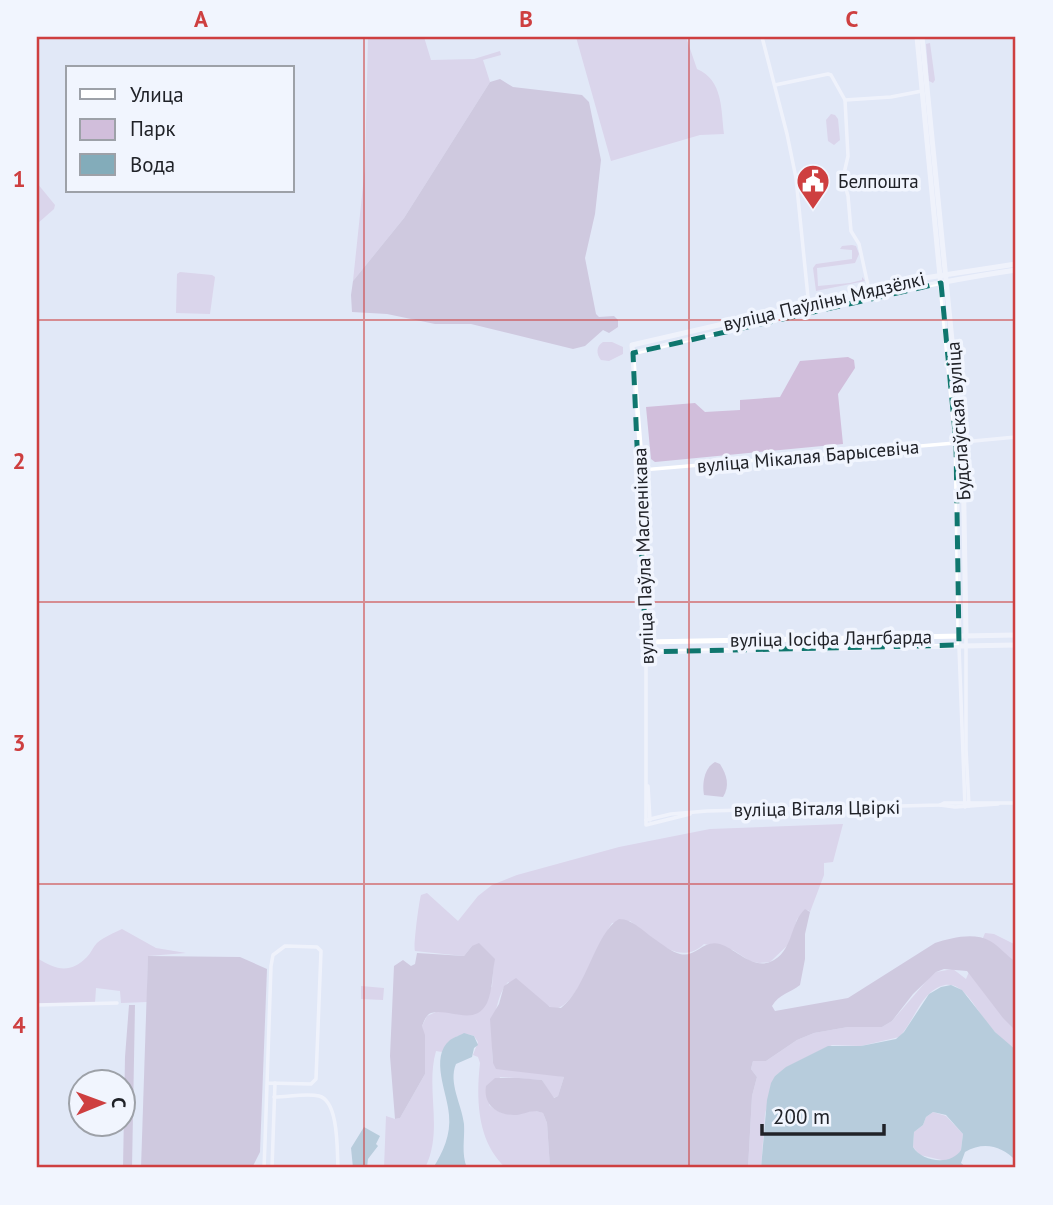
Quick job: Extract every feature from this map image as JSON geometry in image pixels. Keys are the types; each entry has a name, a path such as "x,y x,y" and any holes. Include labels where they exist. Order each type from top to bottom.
{"street":[{"path":"762,37 796,178 809,308"},
{"name":"Будслаўская вуліца","path":"920,37 922,91 959,442 967,805"},
{"name":"Будслаўская вуліца","path":"920,37 943,274"},
{"path":"775,85 828,74 845,100 848,156 843,178 848,196 851,231 859,244 870,291"},
{"path":"845,100 891,97 922,91"},
{"name":"вуліца Паўліны Мядзёлкі","path":"633,353 943,274 1016,264"},
{"name":"вуліца Паўліны Мядзёлкі","path":"632,345 809,308 1016,270"},
{"name":"вуліца Паўла Масленікава","path":"632,345 642,470 648,822"},
{"name":"вуліца Мікалая Барысевіча","path":"642,470 1016,437"},
{"name":"вуліца Іосіфа Лангбарда","path":"646,642 1016,635"},
{"name":"вуліца Іосіфа Лангбарда","path":"646,652 1016,645"},
{"name":"вуліца Віталя Цвіркі","path":"648,822 671,814 739,809 1016,803"},
{"path":"264,1168 267,1083 272,955 285,946 314,946 321,951 316,1079 311,1084 267,1083"},
{"path":"37,1005 117,1003"},
{"path":"272,1168 275,1083"},
{"path":"274,1097 314,1096 323,1097 328,1102 333,1114 338,1168"}],"highlighted area":[{"path":"941,283 956,443 959,645 646,652 633,353"}],"green space":[{"path":"368,37 424,37 431,60 474,59 500,51 501,55 483,60 490,82 404,218 353,281 365,167"},
{"path":"576,37 686,37 697,69 712,80 716,88 724,134 700,135 611,161"},
{"path":"930,43 935,80 933,83 929,81 926,44"},
{"path":"831,114 838,119 840,140 834,145 828,141 826,120"},
{"path":"37,183 55,205 37,224"},
{"path":"842,246 856,246 859,254 855,263 817,268 818,286 850,283 862,280 862,277 865,281 816,291 813,268 816,264 852,259 852,250 840,249"},
{"path":"180,272 215,277 210,314 176,313 177,274"},
{"path":"603,342 612,342 623,347 623,354 609,361 601,360 597,350"},
{"path":"848,357 854,360 855,368 838,394 843,444 655,462 651,459 646,407 695,403 705,412 740,410 740,400 780,397 800,361"},
{"path":"843,824 833,862 824,863 824,875 810,912 808,910 797,919 790,943 770,962 750,961 733,950 704,944 695,951 675,951 656,942 630,921 612,923 587,973 563,1006 554,1009 508,982 496,1009 492,1043 493,1063 564,1077 558,1096 553,1098 542,1080 500,1077 489,1105 505,1114 530,1111 543,1113 547,1123 550,1168 506,1168 496,1158 484,1133 481,1119 478,1091 480,1063 478,1057 473,1055 478,1042 474,1036 460,1035 451,1040 442,1052 436,1051 432,1080 433,1139 425,1168 384,1168 386,1116 400,1118 425,1074 422,1026 427,1016 492,987 494,959 487,952 472,946 464,956 415,951 421,895 427,893 458,921 478,896 492,885 517,875 619,847 710,829"},
{"path":"122,929 156,948 186,953 148,956 147,1002 121,1003 120,991 96,988 95,1003 37,1005 37,958 57,967 75,966 87,957 100,941"},
{"path":"985,933 994,934 1016,945 1016,1050 991,1028 971,1000 957,987 941,986 926,997 899,1037 861,1046 832,1045 775,1076 765,1114 761,1168 748,1168 752,1096 757,1077 751,1069 753,1061 766,1061 797,1040 814,1033 848,1027 882,1027 892,1021 936,972 953,969 966,979"},
{"path":"361,986 384,988 383,1000 361,999"},
{"path":"933,1112 946,1116 963,1134 961,1150 957,1156 946,1161 920,1155 913,1147 914,1132"}],"shaded area":[{"path":"500,79 513,87 582,95 589,102 601,160 595,214 585,258 596,314 599,317 614,316 618,320 618,327 609,333 603,330 585,346 573,349 471,324 435,324 387,314 352,312 353,281 404,218 490,82"},
{"path":"715,762 720,764 726,776 727,785 723,797 704,795 703,786 708,768"},
{"path":"805,909 810,912 800,985 775,1002 772,1006 775,1011 848,998 935,943 970,936 984,938 993,943 1016,962 1016,1031 967,971 944,969 936,972 913,994 892,1021 882,1027 848,1027 814,1033 797,1040 766,1061 753,1061 751,1069 757,1077 752,1096 748,1168 550,1168 547,1123 543,1113 502,1113 489,1103 486,1086 495,1078 542,1080 554,1098 558,1096 564,1077 496,1069 493,1063 490,1019 499,1004 504,986 516,978 550,1007 561,1008 578,988 603,936 619,919 634,924 680,954 686,955 714,943 726,946 757,963 770,962 783,952"},
{"path":"479,943 495,959 487,1003 476,1014 438,1012 426,1017 422,1026 425,1035 425,1074 400,1118 395,1119 390,1056 394,966 403,960 411,966 415,964 417,953 464,956 472,946"},
{"path":"148,956 240,957 267,969 260,1152 252,1168 141,1168"},
{"path":"129,1005 135,1005 134,1068 125,1068"},
{"path":"124,1138 133,1138 132,1168 123,1168"}],"water":[{"path":"951,985 962,990 995,1032 1016,1050 1016,1161 999,1149 986,1146 965,1152 961,1163 967,1168 761,1168 767,1100 775,1076 786,1067 828,1046 861,1046 896,1039 904,1032 929,994","holes":["933,1112 946,1115 963,1134 961,1150 944,1160 923,1156 913,1147 914,1132"]},
{"path":"464,1033 474,1036 478,1045 474,1048 472,1057 456,1064 454,1071 454,1086 464,1124 467,1168 433,1168 446,1143 449,1129 448,1106 441,1076 441,1056 450,1040"},
{"path":"364,1127 380,1136 376,1144 378,1146 368,1159 367,1168 353,1168 351,1148"}],"place":[{"name":"Белпошта","path":"813,211"}]}
